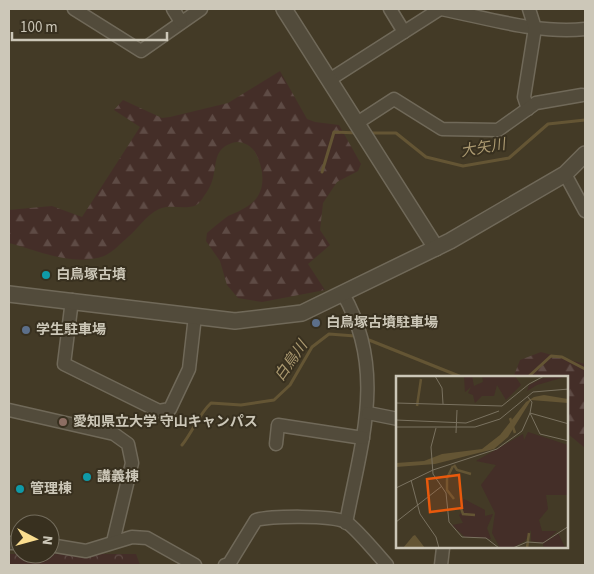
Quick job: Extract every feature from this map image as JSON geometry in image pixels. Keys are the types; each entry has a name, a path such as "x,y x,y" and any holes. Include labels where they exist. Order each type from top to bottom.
{"street":[{"path":"74,9 141,51 201,9"},
{"path":"173,9 181,22"},
{"path":"284,9 436,248"},
{"path":"390,9 404,32"},
{"path":"329,80 440,9 535,28 585,29"},
{"path":"528,109 524,97 535,28 529,9"},
{"path":"356,121 394,99 442,129 449,131 498,130 536,103 582,95"},
{"path":"9,294 72,300 235,321 302,313 436,248 565,174 585,154"},
{"path":"565,174 585,211"},
{"path":"343,294 360,328 368,392 368,413 346,522"},
{"path":"72,300 64,364 159,411 170,409 190,369 195,316"},
{"path":"9,410 114,434 128,444 132,463 114,542"},
{"path":"368,413 396,419"},
{"path":"276,444 278,425 363,438"},
{"path":"225,565 229,564 256,520 269,517 323,519 346,522 387,565"},
{"path":"60,547 86,551 132,537 147,538 195,565"},
{"path":"442,565 443,549"}],"green space":[{"path":"280,71 307,119 339,125 361,164 358,171 337,182 323,203 320,230 330,245 308,264 325,290 262,302 238,298 227,285 220,261 206,241 207,233 228,216 254,201 259,195 262,181 261,166 255,152 248,145 239,142 225,146 221,150 216,160 211,184 199,203 190,207 164,207 159,209 150,215 116,248 104,256 93,259 69,259 44,254 9,243 9,210 52,206 82,217 140,127 114,110 123,100 162,118 170,117 228,103"},
{"path":"541,352 585,364 585,448 569,435 569,376 514,376 520,360"},
{"path":"9,554 10,564 60,564 60,554 136,554 140,565 9,565"}],"waterway":[{"name":"大矢川","path":"369,133 396,133 426,157 463,166 509,158 548,124 585,120"},
{"name":"大矢川","path":"322,172 334,132 358,133"},
{"name":"白鳥川","path":"182,445 211,403 241,405 274,400 290,385 312,347 329,334 355,336"},
{"name":"白鳥川","path":"364,338 459,376"},
{"name":"白鳥川","path":"529,376 551,356 562,357 585,369"}],"place":[{"name":"白鳥塚古墳","path":"46,275"},
{"name":"白鳥塚古墳駐車場","path":"316,323"},
{"name":"学生駐車場","path":"26,330"},
{"name":"愛知県立大学 守山キャンパス","path":"63,422"},
{"name":"講義棟","path":"87,477"},
{"name":"管理棟","path":"20,489"}]}
